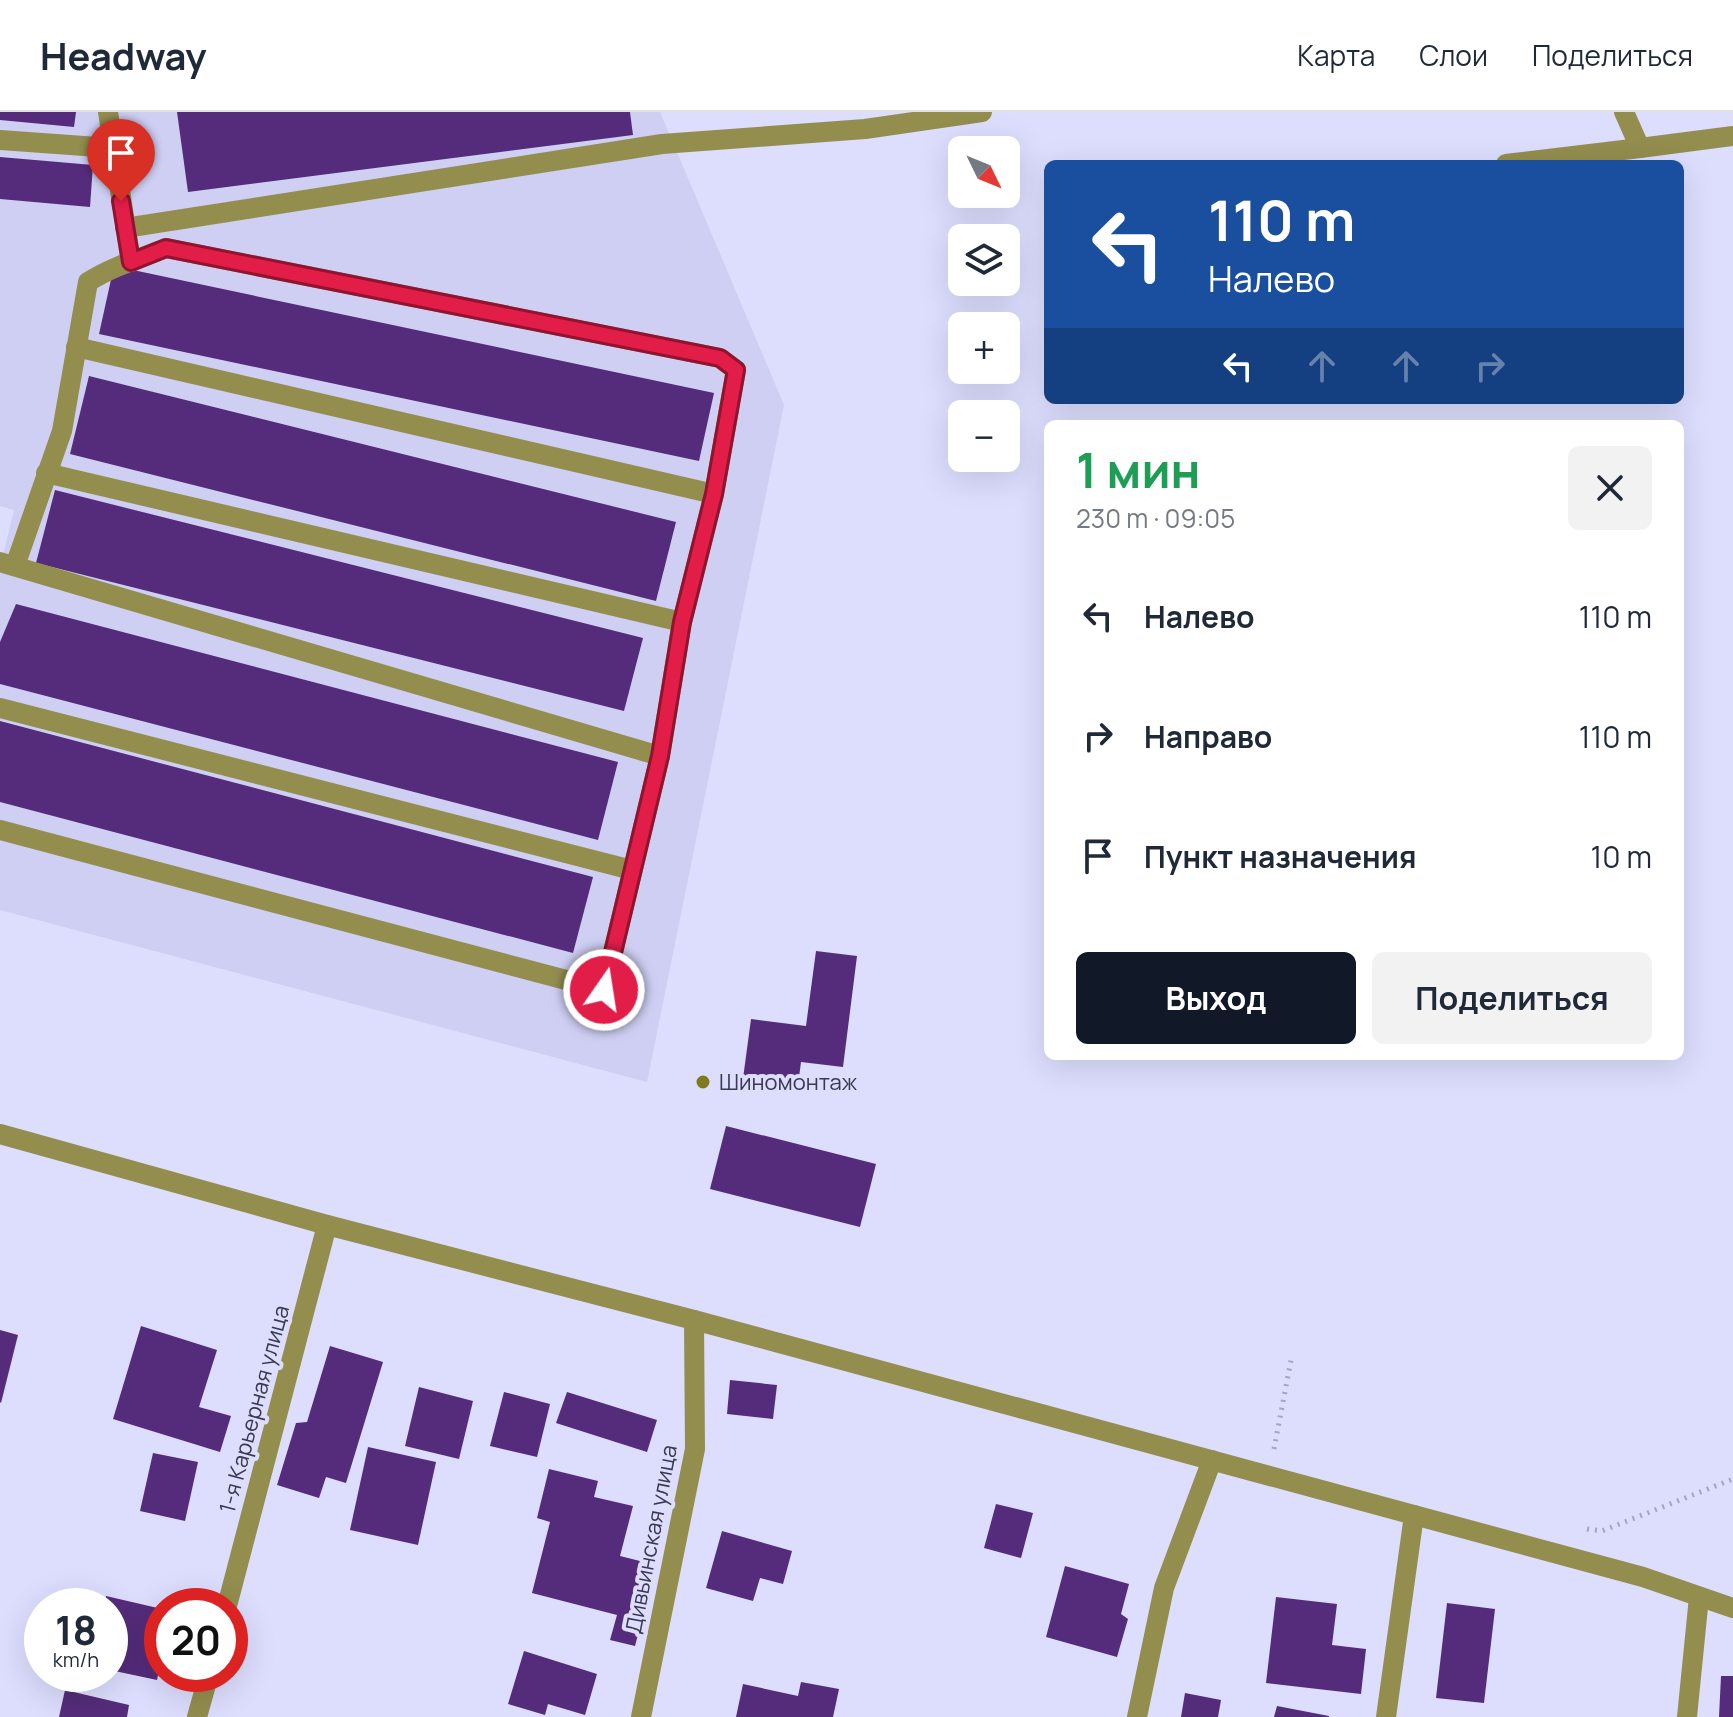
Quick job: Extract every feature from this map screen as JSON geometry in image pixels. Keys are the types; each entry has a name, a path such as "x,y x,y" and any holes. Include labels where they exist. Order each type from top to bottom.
{"street":[{"path":"108,112 131,262"},
{"path":"125,228 662,144 865,129 982,112"},
{"path":"1624,112 1640,148"},
{"path":"1540,160 1733,136"},
{"path":"0,140 112,148"},
{"path":"0,830 604,990 660,756 682,622 714,494 736,370 720,358 166,248 114,266 88,282 62,431 8,564 660,756"},
{"path":"76,347 714,494"},
{"path":"46,473 682,622"},
{"path":"0,708 632,870"},
{"path":"0,1134 327,1225 694,1320 1643,1577 1733,1608"},
{"name":"1-я Карьерная улица","path":"232,1588 327,1225"},
{"name":"Дивьинская улица","path":"641,1717 695,1449 694,1320"},
{"path":"1137,1717 1164,1588 1212,1460"},
{"path":"1386,1717 1414,1515"},
{"path":"1687,1717 1699,1597"},
{"path":"197,1717 204,1692"}],"path":[{"path":"1269,1476 1292,1355"},
{"path":"1587,1529 1602,1531 1733,1479"}],"shaded area":[{"path":"0,112 660,112 784,405 647,1082 0,910 0,567 14,510 0,506"}],"building":[{"path":"0,112 76,112 74,127 0,120"},
{"path":"177,112 630,112 633,135 188,192"},
{"path":"0,157 93,165 90,207 0,199"},
{"path":"114,266 714,393 699,461 99,334"},
{"path":"89,376 676,522 656,601 70,454"},
{"path":"55,490 643,638 624,711 36,563"},
{"path":"16,604 618,762 598,840 0,684 0,642"},
{"path":"0,721 593,877 573,953 0,802"},
{"path":"816,951 857,956 843,1067 801,1062 797,1093 742,1086 751,1019 806,1026"},
{"path":"726,1126 876,1164 860,1227 710,1189"},
{"path":"141,1326 217,1350 199,1407 231,1416 220,1452 113,1419"},
{"path":"0,1330 18,1335 1,1403 0,1402"},
{"path":"330,1346 383,1362 346,1483 326,1477 319,1498 277,1485 296,1423 307,1422"},
{"path":"730,1380 777,1385 773,1419 727,1414"},
{"path":"419,1387 473,1401 459,1459 405,1446"},
{"path":"504,1392 550,1404 537,1457 490,1446"},
{"path":"567,1392 657,1420 647,1452 556,1423"},
{"path":"368,1447 436,1462 418,1545 350,1530"},
{"path":"153,1453 198,1462 185,1521 140,1511"},
{"path":"549,1469 598,1481 594,1497 633,1506 620,1556 656,1565 635,1646 610,1640 617,1615 532,1593 550,1522 537,1518"},
{"path":"996,1504 1033,1513 1021,1558 984,1548"},
{"path":"722,1531 792,1551 783,1584 760,1578 753,1601 706,1588"},
{"path":"1065,1566 1129,1584 1121,1614 1128,1619 1117,1657 1046,1637"},
{"path":"1276,1597 1337,1604 1332,1645 1366,1649 1361,1694 1266,1683"},
{"path":"128,1601 144,1605 144,1677 128,1674"},
{"path":"1447,1603 1495,1609 1484,1703 1436,1698"},
{"path":"524,1651 597,1674 585,1715 548,1704 545,1715 508,1704"},
{"path":"1721,1676 1733,1676 1733,1717 1719,1717"},
{"path":"801,1682 839,1689 833,1717 736,1717 743,1684 798,1696"},
{"path":"65,1692 129,1705 127,1717 59,1717"},
{"path":"1185,1693 1221,1700 1218,1717 1181,1717"},
{"path":"1277,1706 1329,1716 1329,1717 1274,1717"}],"place":[{"name":"Шиномонтаж","path":"703,1082"}],"route":[{"path":"121,201 131,262 166,248 720,358 736,370 714,494 682,622 660,756 604,990"}]}
